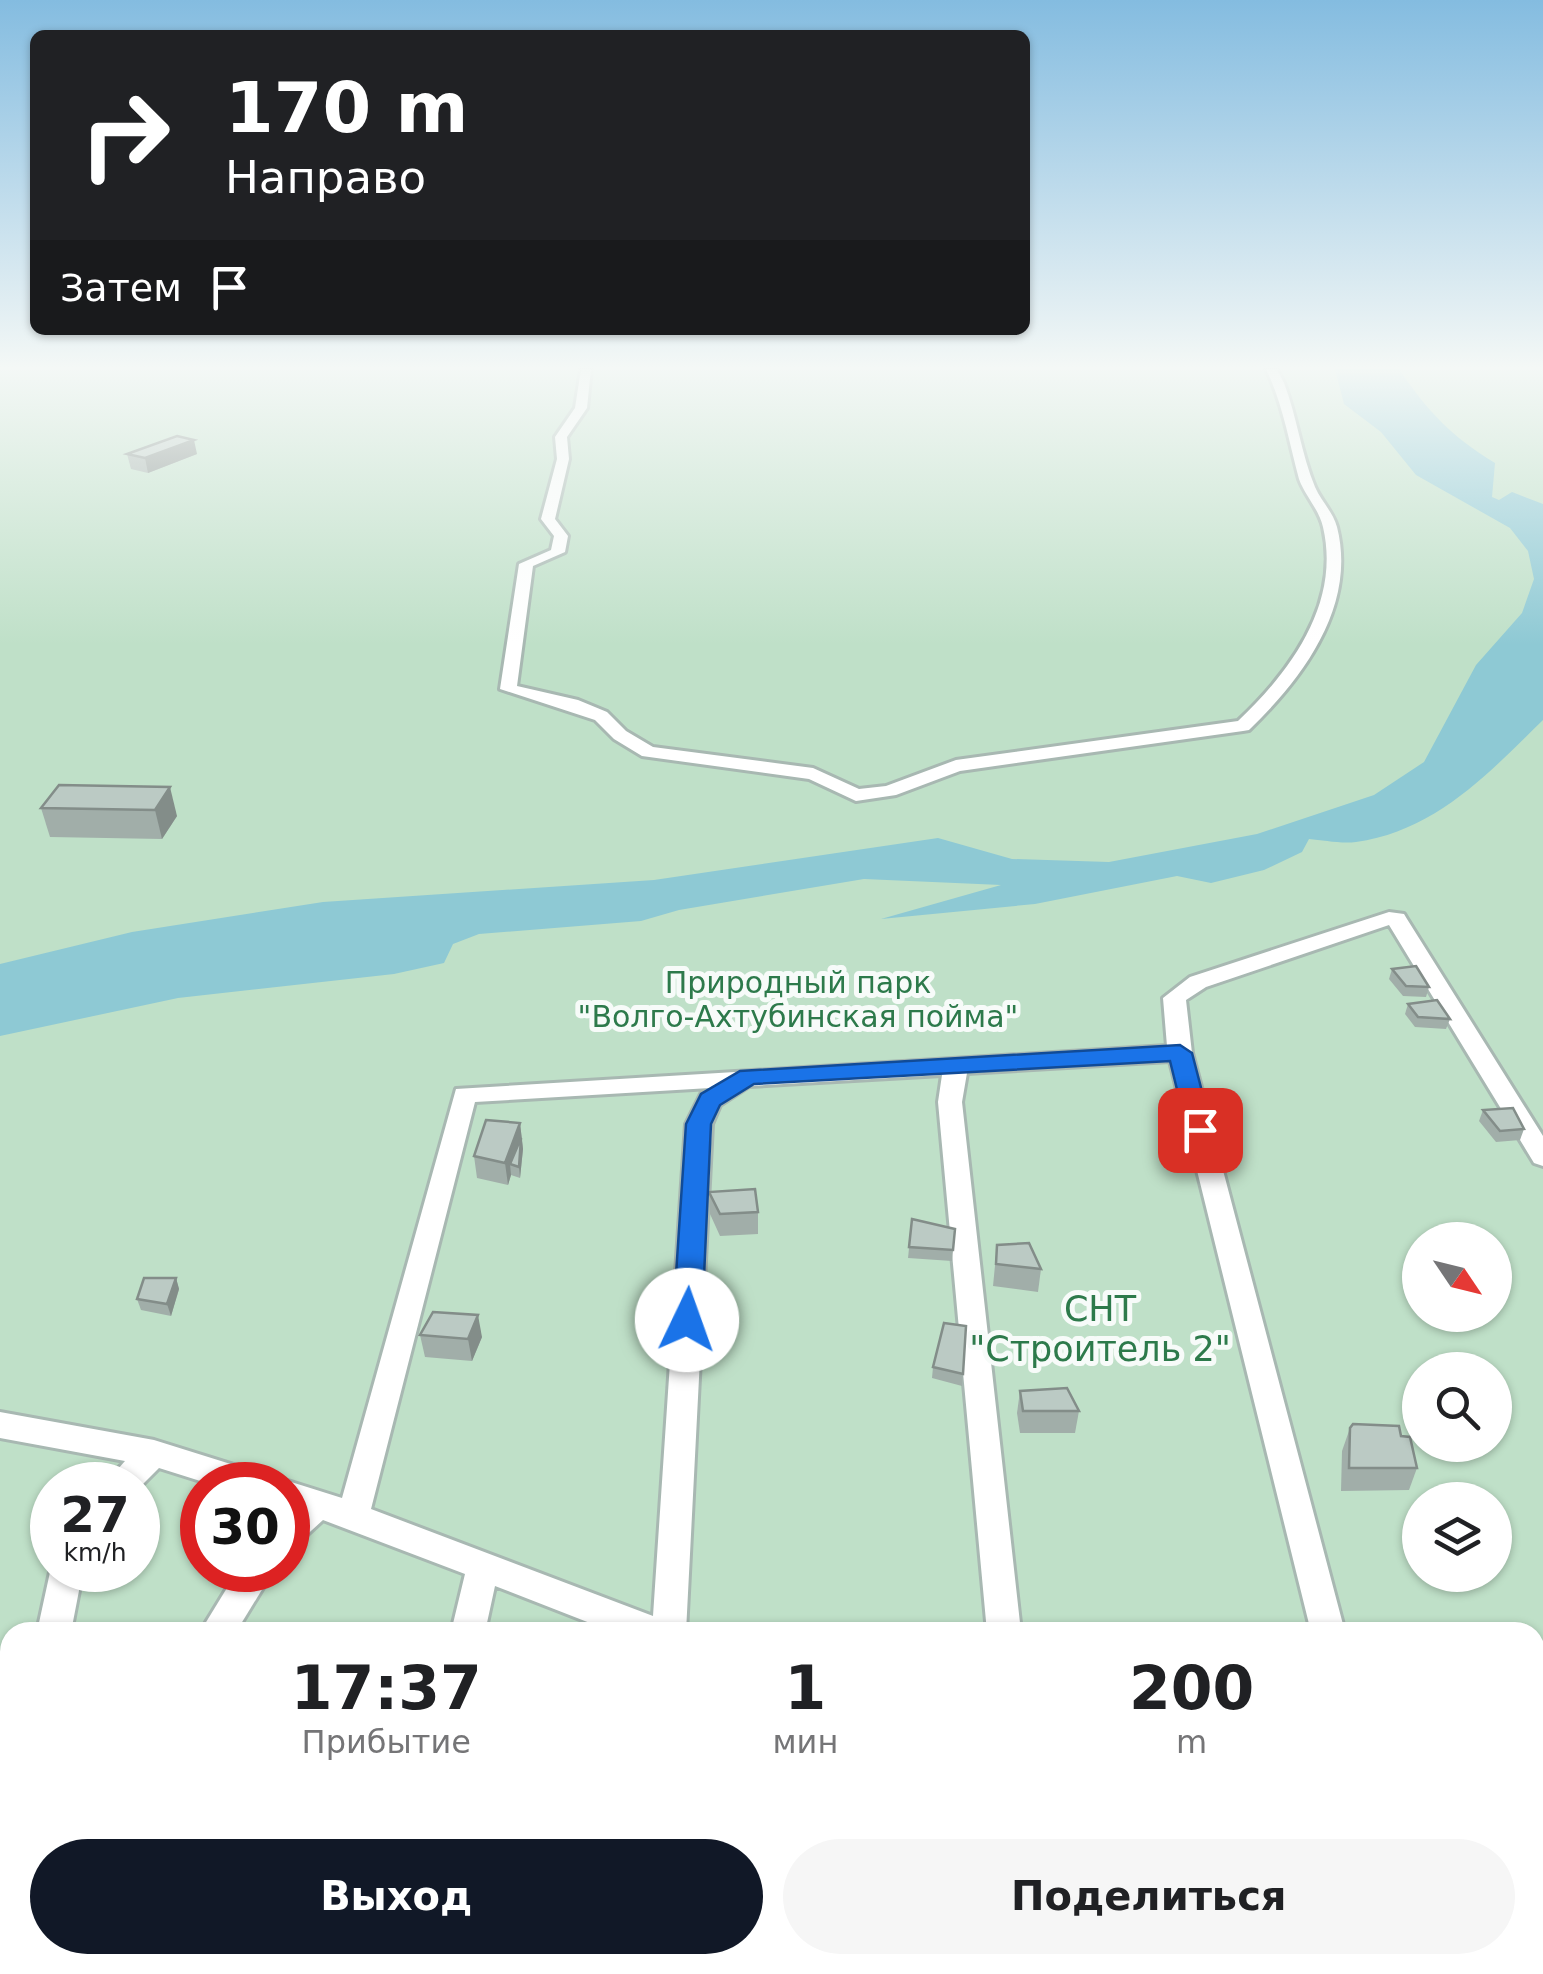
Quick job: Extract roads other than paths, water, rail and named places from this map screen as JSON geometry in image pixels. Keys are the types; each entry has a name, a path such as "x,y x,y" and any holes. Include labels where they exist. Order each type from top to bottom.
{"street":[{"path":"563,461 548,519 560,536 558,552 526,564 508,689 572,704 602,716 620,735 648,752 813,774 856,794 889,791 956,766 1243,726 1276,697 1302,661 1337,570 1330,522 1308,488 1301,461"},
{"path":"1325,1622 1180,1053 1174,998 1198,982 1389,918 1396,919 1543,1158"},
{"path":"353,1516 465,1095 1180,1053"},
{"path":"959,1065 952,1080 950,1102 1003,1622"},
{"path":"670,1622 698,1124 710,1100 749,1076"},
{"path":"0,1425 51,1432 182,1462"},
{"path":"144,1462 154,1453"},
{"path":"310,1503 627,1622"},
{"path":"470,1622 482,1567"},
{"path":"56,1622 62,1592"},
{"path":"223,1622 243,1592"}],"water":[{"path":"1405,461 1492,461 1492,497 1499,500 1512,492 1543,504 1543,720 1458,797 1411,826 1356,842 1309,839 1302,852 1264,870 1211,883 1177,876 1035,904 881,919 1001,885 864,879 679,910 641,921 479,934 453,944 444,963 394,974 178,998 0,1036 0,964 132,932 323,902 654,880 938,838 1012,859 1109,862 1257,834 1374,795 1424,762 1476,665 1522,613 1534,579 1528,551 1510,528 1416,475"}],"park label":[{"name":"Природный парк \"Волго-Ахтубинская пойма\"","path":"798,1000"},
{"name":"СНТ \"Строитель 2\"","path":"1100,1329"}]}
